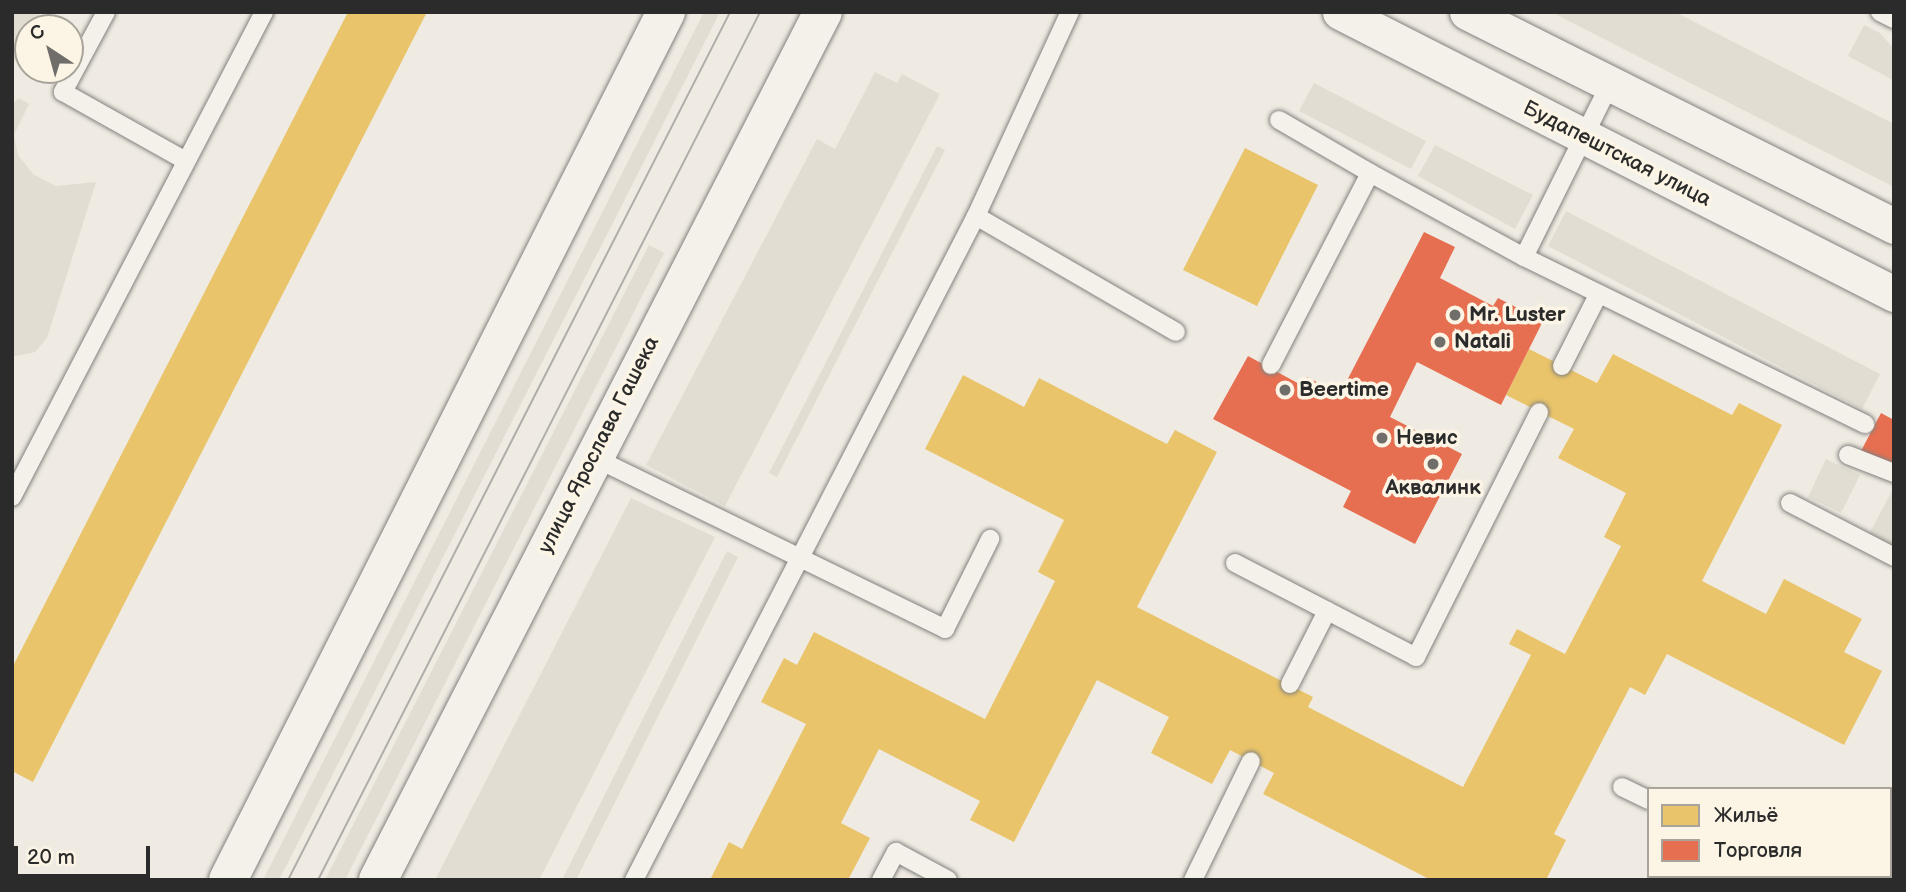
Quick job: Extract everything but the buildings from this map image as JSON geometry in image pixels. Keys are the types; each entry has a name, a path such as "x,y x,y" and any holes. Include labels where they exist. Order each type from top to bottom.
{"street":[{"path":"229,880 666,12"},
{"name":"улица Ярослава Гашека","path":"378,880 823,12"},
{"name":"Будапештская улица","path":"1340,12 1894,294"},
{"path":"1467,12 1894,226"}],"lane":[{"path":"106,12 63,92 184,160"},
{"path":"12,497 82,368 184,160 264,12"},
{"path":"634,880 976,216 1070,12"},
{"path":"1880,12 1894,19"},
{"path":"1524,257 1609,84"},
{"path":"1279,120 1524,257 1865,424"},
{"path":"1270,365 1370,173"},
{"path":"976,216 1176,332"},
{"path":"1562,366 1598,295"},
{"path":"1235,563 1416,657 1539,412"},
{"path":"1848,455 1894,473"},
{"path":"593,457 945,629 990,540"},
{"path":"1790,503 1894,557"},
{"path":"1290,684 1327,611"},
{"path":"1193,880 1251,761"},
{"path":"1622,787 1647,799"},
{"path":"881,880 895,852 948,880"}],"shaded area":[{"path":"12,12 40,12 14,14 12,67"},
{"path":"704,12 720,12 279,880 263,880"},
{"path":"1551,12 1675,12 1894,124 1894,187"},
{"path":"1864,25 1880,33 1894,49 1893,80 1848,56"},
{"path":"875,72 897,83 902,74 940,94 725,506 646,465 817,139 835,149"},
{"path":"1314,83 1426,141 1411,169 1299,111"},
{"path":"19,98 29,104 14,135 18,155 33,174 56,186 96,182 47,338 35,352 12,357 12,104"},
{"path":"1435,145 1533,195 1515,229 1418,176"},
{"path":"937,146 945,150 777,477 769,473"},
{"path":"1566,211 1880,374 1862,409 1548,246"},
{"path":"649,245 664,253 345,880 325,880"},
{"path":"1826,459 1860,475 1841,513 1808,497"},
{"path":"1894,487 1894,547 1869,534"},
{"path":"631,498 715,537 539,880 435,880"},
{"path":"727,551 738,557 576,880 562,880"}],"tram line":[{"path":"288,880 730,12"},
{"path":"318,880 760,12"}],"place":[{"name":"Mr. Luster","path":"1455,315"},
{"name":"Natali","path":"1440,342"},
{"name":"Beertime","path":"1285,390"},
{"name":"Невис","path":"1382,438"},
{"name":"Аквалинк","path":"1433,464"}]}
